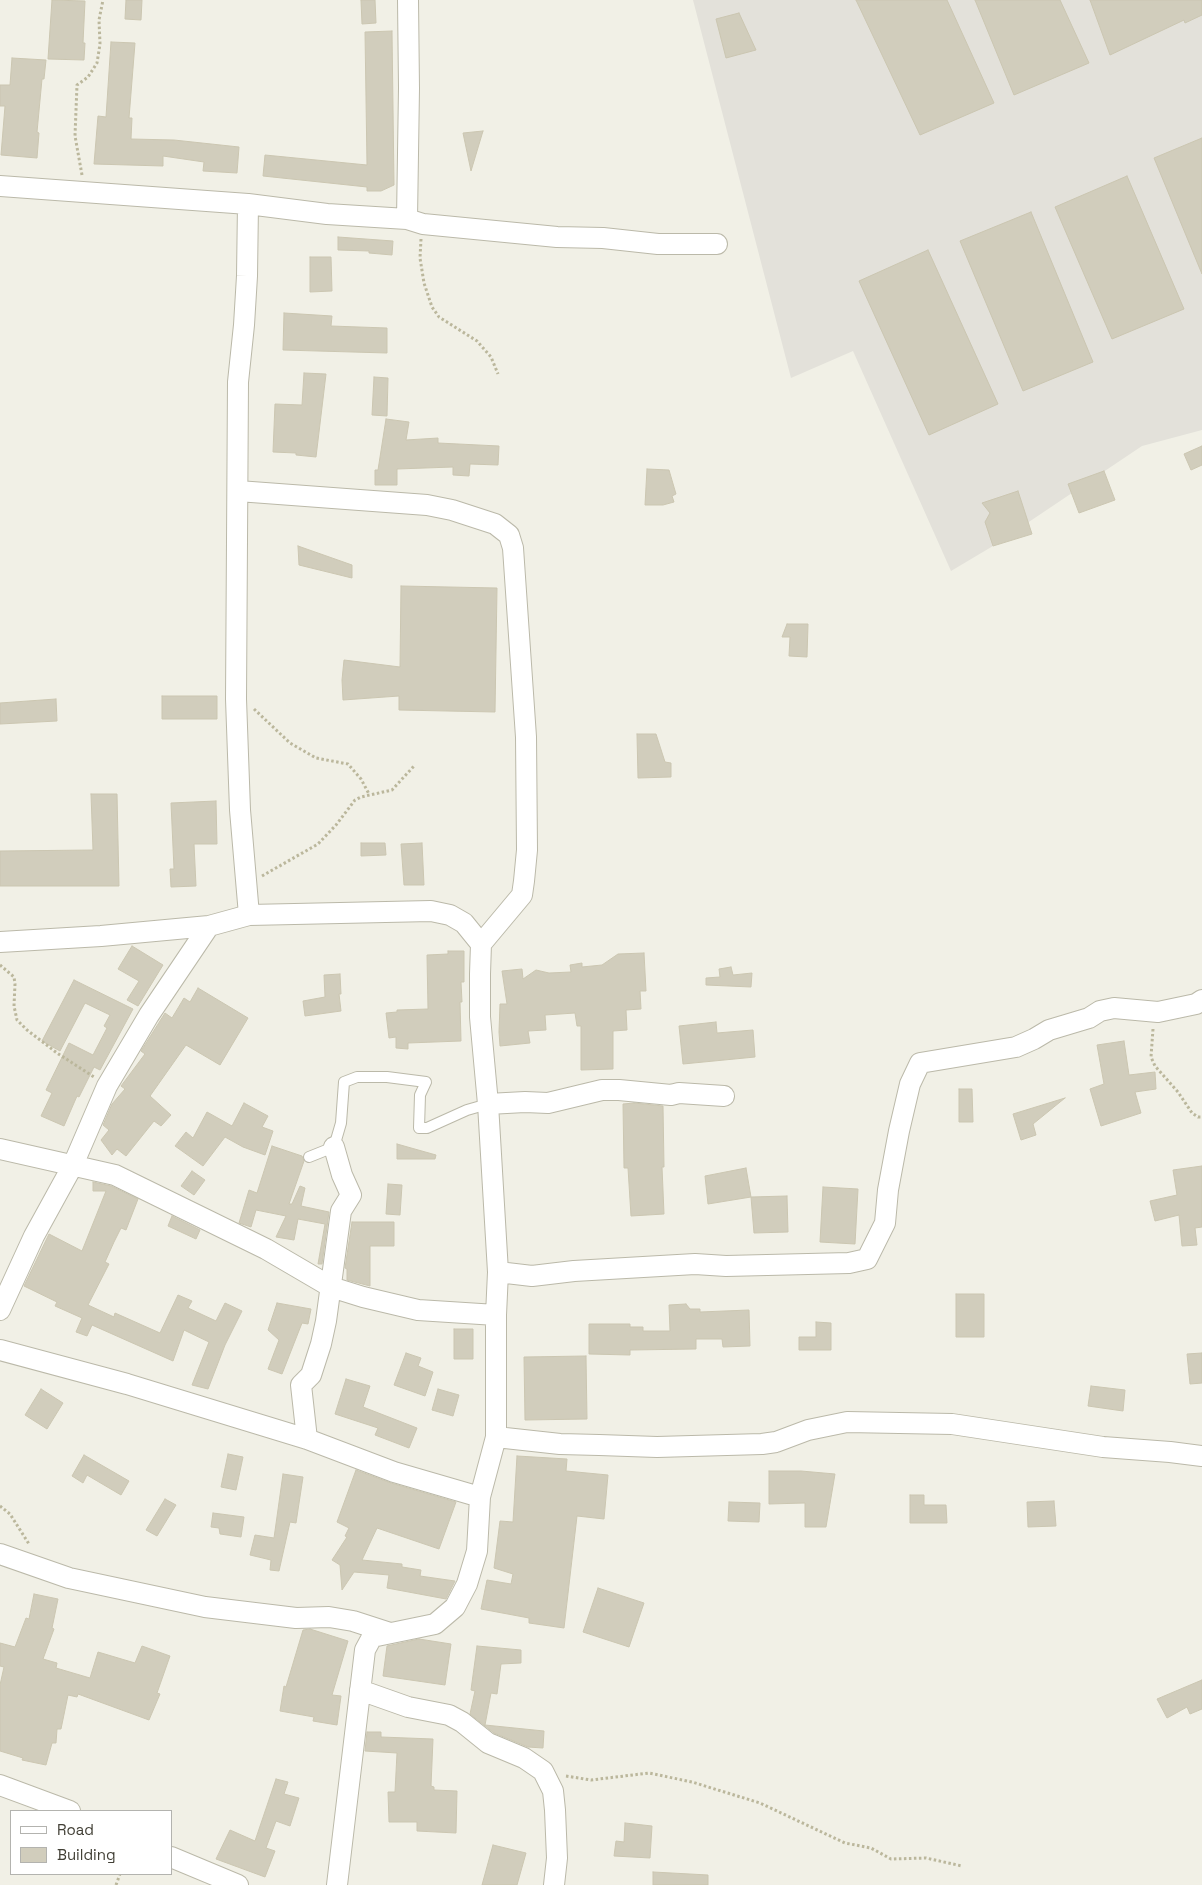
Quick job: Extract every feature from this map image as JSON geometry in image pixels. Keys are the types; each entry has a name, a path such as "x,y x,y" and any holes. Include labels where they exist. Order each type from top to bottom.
{"street":[{"path":"408,0 409,88 415,221"},
{"path":"0,186 87,194 248,204 327,214 415,221 499,232 557,237 603,238 658,244 717,244"},
{"path":"248,204 246,296 238,382 236,685 240,810 249,915"},
{"path":"238,491 427,506 452,510 495,524 509,534 513,548 526,737 527,850 522,895 481,944"},
{"path":"0,942 101,936 209,926 249,915 431,911 450,915 464,922 481,944 480,1017 488,1104 498,1272 496,1437 480,1497 477,1550 467,1584 455,1607 435,1624 372,1638 368,1644 364,1657 337,1885"},
{"path":"0,1310 34,1236 73,1165 107,1086 149,1015 209,926"},
{"path":"498,1272 532,1276 574,1271 695,1264 726,1266 849,1264 867,1259 885,1223 888,1190 899,1131 910,1084 920,1063 1016,1047 1049,1030 1089,1018 1100,1010 1114,1008 1158,1012 1196,1004 1202,1000"},
{"path":"488,1104 548,1103 602,1090 627,1090 672,1095 679,1093 724,1096"},
{"path":"307,1439 302,1385 312,1375 321,1344 341,1211 352,1195 342,1175 334,1147"},
{"path":"0,1148 115,1175 266,1249 331,1287 418,1310 496,1315"},
{"path":"0,1350 127,1384 307,1439 394,1472 480,1497"},
{"path":"496,1437 560,1444 657,1447 762,1444 776,1442 808,1430 847,1422 952,1424 1103,1447 1202,1456"},
{"path":"0,1554 69,1578 205,1607 296,1618 329,1617 353,1620 390,1633"},
{"path":"360,1690 408,1707 449,1716 462,1722 488,1743 524,1758 543,1771 553,1791 555,1810 557,1858 554,1885"},
{"path":"0,1784 67,1810"},
{"path":"172,1857 238,1885"}],"lane":[{"path":"309,1157 334,1147 341,1123 344,1082 357,1077 387,1077 426,1082 420,1095 419,1128 427,1128 467,1110 488,1104"}],"path":[{"path":"87,194 75,136 77,85 88,77 97,63 100,44 99,20 103,0"},
{"path":"415,221 424,283 432,308 439,317 477,340 491,357 498,374"},
{"path":"236,685 254,709 290,743 316,758 348,764 361,779 369,794"},
{"path":"247,885 318,844 336,825 355,800 369,794 392,790 414,766"},
{"path":"0,965 14,977 14,1006 17,1020 57,1053 107,1086"},
{"path":"1158,1012 1153,1028 1152,1057 1155,1066 1178,1092 1192,1112 1202,1117"},
{"path":"0,1506 10,1514 30,1545"},
{"path":"543,1771 592,1780 649,1773 692,1782 760,1803 838,1840 871,1848 891,1859 926,1858 962,1866"}],"shaded area":[{"path":"693,0 1202,0 1202,430 1142,446 993,546 951,571 853,351 791,378"}],"building":[{"path":"52,0 85,1 84,60 48,59"},
{"path":"126,0 142,0 141,20 125,19"},
{"path":"361,0 375,0 376,23 362,24"},
{"path":"856,0 947,0 994,103 920,135"},
{"path":"975,0 1060,0 1089,63 1014,95"},
{"path":"1090,0 1202,0 1202,15 1185,23 1184,20 1110,55"},
{"path":"739,13 756,50 726,58 716,19"},
{"path":"392,31 394,185 381,191 367,191 367,187 263,176 265,155 367,165 365,32"},
{"path":"111,42 135,43 129,118 132,118 131,139 174,140 239,147 237,173 203,171 204,162 163,156 163,166 94,164 98,116 106,117"},
{"path":"12,58 46,60 44,79 42,79 37,132 39,133 37,158 1,155 5,106 0,106 0,85 10,85"},
{"path":"483,131 471,171 463,133"},
{"path":"1202,138 1202,274 1154,158"},
{"path":"1127,176 1184,309 1112,339 1055,207"},
{"path":"1031,212 1093,362 1023,391 960,241"},
{"path":"338,237 393,241 392,255 369,253 369,251 338,250"},
{"path":"928,250 998,404 929,435 859,281"},
{"path":"310,257 331,257 332,291 310,292"},
{"path":"284,313 332,316 331,326 387,328 387,353 283,350"},
{"path":"304,373 326,374 316,457 296,455 296,453 273,452 275,404 302,405"},
{"path":"374,377 388,378 387,416 372,415"},
{"path":"386,419 409,422 406,440 438,438 438,443 499,446 498,465 470,464 469,476 453,475 453,467 397,469 397,485 375,485 375,470 378,470"},
{"path":"1202,446 1202,465 1191,470 1184,454"},
{"path":"647,469 669,470 676,494 672,496 674,502 663,505 645,505"},
{"path":"1104,471 1115,500 1079,513 1068,484"},
{"path":"1018,491 1032,534 993,546 985,522 990,513 982,503"},
{"path":"298,546 352,565 352,578 299,565"},
{"path":"401,586 497,588 495,712 399,710 399,696 343,700 344,660 400,667"},
{"path":"787,624 808,624 807,657 789,656 790,637 782,637"},
{"path":"162,696 217,696 217,719 162,719"},
{"path":"56,699 57,721 0,724 0,703"},
{"path":"637,734 656,734 665,762 671,763 671,777 638,778"},
{"path":"91,794 117,794 119,886 0,886 0,851 93,850"},
{"path":"216,801 217,844 194,844 196,886 171,887 170,869 174,869 171,803"},
{"path":"361,843 385,843 386,855 361,856"},
{"path":"422,843 424,885 404,885 401,844"},
{"path":"132,946 163,965 138,1006 127,1000 139,981 118,969"},
{"path":"448,951 464,951 464,982 461,982 462,1002 460,1002 461,1041 408,1043 408,1049 396,1048 396,1037 389,1038 386,1013 397,1012 397,1010 428,1009 427,955 448,954"},
{"path":"644,953 646,991 640,991 641,1009 626,1010 627,1030 613,1031 613,1069 581,1070 581,1026 577,1026 575,1013 545,1015 546,1030 528,1031 530,1043 500,1046 500,1004 507,1004 502,971 522,969 523,979 536,970 549,973 571,972 570,965 582,963 582,967 602,965 618,954"},
{"path":"731,967 733,975 752,973 751,987 706,985 706,978 720,977 719,969"},
{"path":"340,974 341,994 339,994 341,1011 305,1016 303,1001 325,997 324,975"},
{"path":"74,980 133,1009 100,1070 94,1067 79,1097 77,1096 64,1126 41,1116 52,1093 46,1090 69,1043 93,1055 107,1028 104,1026 110,1015 85,1003 60,1051 42,1041"},
{"path":"198,988 248,1018 220,1065 186,1045 150,1096 171,1115 161,1126 154,1121 126,1156 117,1149 112,1155 101,1140 109,1130 103,1125 112,1104 125,1089 121,1086 145,1054 141,1051 165,1013 172,1018 184,998 190,1002"},
{"path":"716,1022 717,1033 753,1030 755,1057 683,1064 679,1026"},
{"path":"1124,1041 1129,1075 1155,1072 1156,1089 1135,1092 1141,1113 1101,1126 1090,1089 1104,1084 1097,1045"},
{"path":"959,1089 972,1089 973,1122 959,1122"},
{"path":"1065,1098 1033,1124 1036,1135 1021,1140 1013,1114"},
{"path":"244,1103 268,1116 262,1127 273,1131 265,1155 243,1147 225,1137 203,1166 175,1146 186,1132 193,1138 207,1112 232,1126"},
{"path":"634,1103 663,1106 664,1167 662,1167 664,1214 631,1216 628,1168 624,1168 623,1104"},
{"path":"397,1144 436,1155 435,1159 397,1159"},
{"path":"272,1146 302,1156 304,1161 289,1204 292,1204 300,1186 305,1188 301,1206 329,1212 322,1264 318,1264 325,1224 298,1219 294,1240 276,1237 286,1216 256,1210 251,1227 239,1223 249,1190 257,1193"},
{"path":"1202,1166 1202,1227 1195,1228 1197,1245 1182,1246 1179,1215 1155,1221 1150,1201 1177,1195 1173,1170"},
{"path":"746,1168 751,1197 708,1204 705,1176"},
{"path":"192,1171 205,1180 194,1195 181,1186"},
{"path":"93,1182 111,1186 138,1199 126,1230 121,1228 114,1242 105,1262 109,1264 88,1305 114,1317 115,1313 160,1333 178,1295 192,1301 188,1308 216,1321 225,1303 242,1311 225,1345 208,1389 192,1385 209,1342 184,1330 173,1361 92,1325 87,1336 76,1332 82,1318 55,1306 57,1302 24,1286 49,1234 82,1251 106,1191 93,1191"},
{"path":"388,1184 402,1185 400,1215 386,1214"},
{"path":"823,1187 858,1189 855,1244 820,1242"},
{"path":"787,1196 788,1232 754,1233 751,1197"},
{"path":"172,1216 200,1230 196,1239 168,1226"},
{"path":"352,1222 394,1222 394,1246 370,1246 370,1286 347,1280 347,1269 345,1268"},
{"path":"956,1294 984,1294 984,1337 956,1337"},
{"path":"277,1303 311,1309 308,1324 302,1323 282,1374 268,1369 279,1340 268,1330"},
{"path":"686,1304 690,1309 700,1309 700,1312 749,1310 750,1346 723,1347 722,1339 696,1339 696,1349 630,1350 630,1355 589,1354 589,1324 630,1324 630,1327 643,1327 643,1331 670,1331 669,1305"},
{"path":"816,1322 831,1323 831,1350 799,1350 799,1337 816,1337"},
{"path":"454,1329 473,1329 473,1359 454,1359"},
{"path":"406,1353 421,1358 418,1366 433,1372 425,1396 394,1385"},
{"path":"1202,1353 1202,1383 1190,1384 1187,1354"},
{"path":"586,1356 587,1419 525,1420 524,1357"},
{"path":"346,1379 370,1386 363,1407 417,1428 409,1448 375,1435 378,1428 335,1414"},
{"path":"1091,1386 1125,1390 1123,1411 1088,1406"},
{"path":"41,1389 63,1403 47,1429 25,1415"},
{"path":"438,1389 459,1395 453,1416 432,1410"},
{"path":"228,1454 243,1457 236,1490 221,1487"},
{"path":"84,1455 129,1481 121,1495 87,1475 83,1483 72,1476"},
{"path":"517,1456 567,1459 566,1471 608,1475 604,1519 577,1516 564,1628 529,1623 529,1618 481,1609 487,1580 511,1584 513,1574 494,1568 500,1521 513,1522"},
{"path":"356,1470 391,1483 456,1502 439,1549 377,1528 362,1560 402,1564 402,1567 421,1570 420,1576 455,1581 446,1599 387,1588 389,1575 354,1572 342,1590 340,1565 332,1560 347,1537 345,1536 349,1528 337,1522"},
{"path":"769,1471 835,1474 826,1527 805,1527 805,1503 769,1504"},
{"path":"283,1474 303,1477 296,1523 290,1522 279,1571 270,1570 271,1560 250,1555 255,1535 274,1538"},
{"path":"910,1495 924,1495 924,1505 946,1505 947,1523 910,1523"},
{"path":"165,1499 176,1505 157,1536 146,1530"},
{"path":"1054,1501 1056,1526 1028,1527 1027,1502"},
{"path":"729,1502 760,1503 759,1522 728,1521"},
{"path":"213,1513 244,1517 241,1537 220,1534 219,1528 211,1527"},
{"path":"598,1588 644,1603 629,1647 583,1632"},
{"path":"34,1594 58,1599 52,1628 54,1629 43,1659 57,1663 56,1668 90,1678 98,1652 135,1663 142,1646 170,1656 157,1693 160,1694 149,1720 78,1694 77,1697 68,1695 61,1729 57,1729 56,1743 52,1743 46,1765 22,1760 23,1758 0,1751 0,1685 4,1667 0,1666 0,1643 15,1647 26,1618 29,1619"},
{"path":"310,1629 348,1641 332,1695 341,1696 337,1725 313,1721 314,1717 280,1711 284,1686 286,1687 303,1630"},
{"path":"419,1639 451,1644 445,1685 383,1676 387,1646"},
{"path":"477,1646 521,1650 521,1663 501,1664 497,1694 491,1693 485,1725 544,1731 543,1748 528,1747 494,1733 470,1714 475,1691 471,1690"},
{"path":"1202,1680 1202,1709 1190,1714 1187,1707 1167,1718 1157,1699"},
{"path":"367,1732 381,1732 381,1737 433,1739 431,1786 434,1787 434,1790 457,1791 456,1833 417,1831 417,1822 389,1822 388,1792 395,1792 397,1753 365,1751"},
{"path":"276,1779 288,1782 284,1794 299,1798 290,1826 276,1821 266,1848 275,1851 265,1877 216,1859 230,1830 255,1841"},
{"path":"625,1823 652,1826 650,1858 614,1856 616,1841 624,1842"},
{"path":"493,1845 526,1853 517,1885 482,1885"},
{"path":"653,1872 708,1875 708,1885 653,1885"}]}
